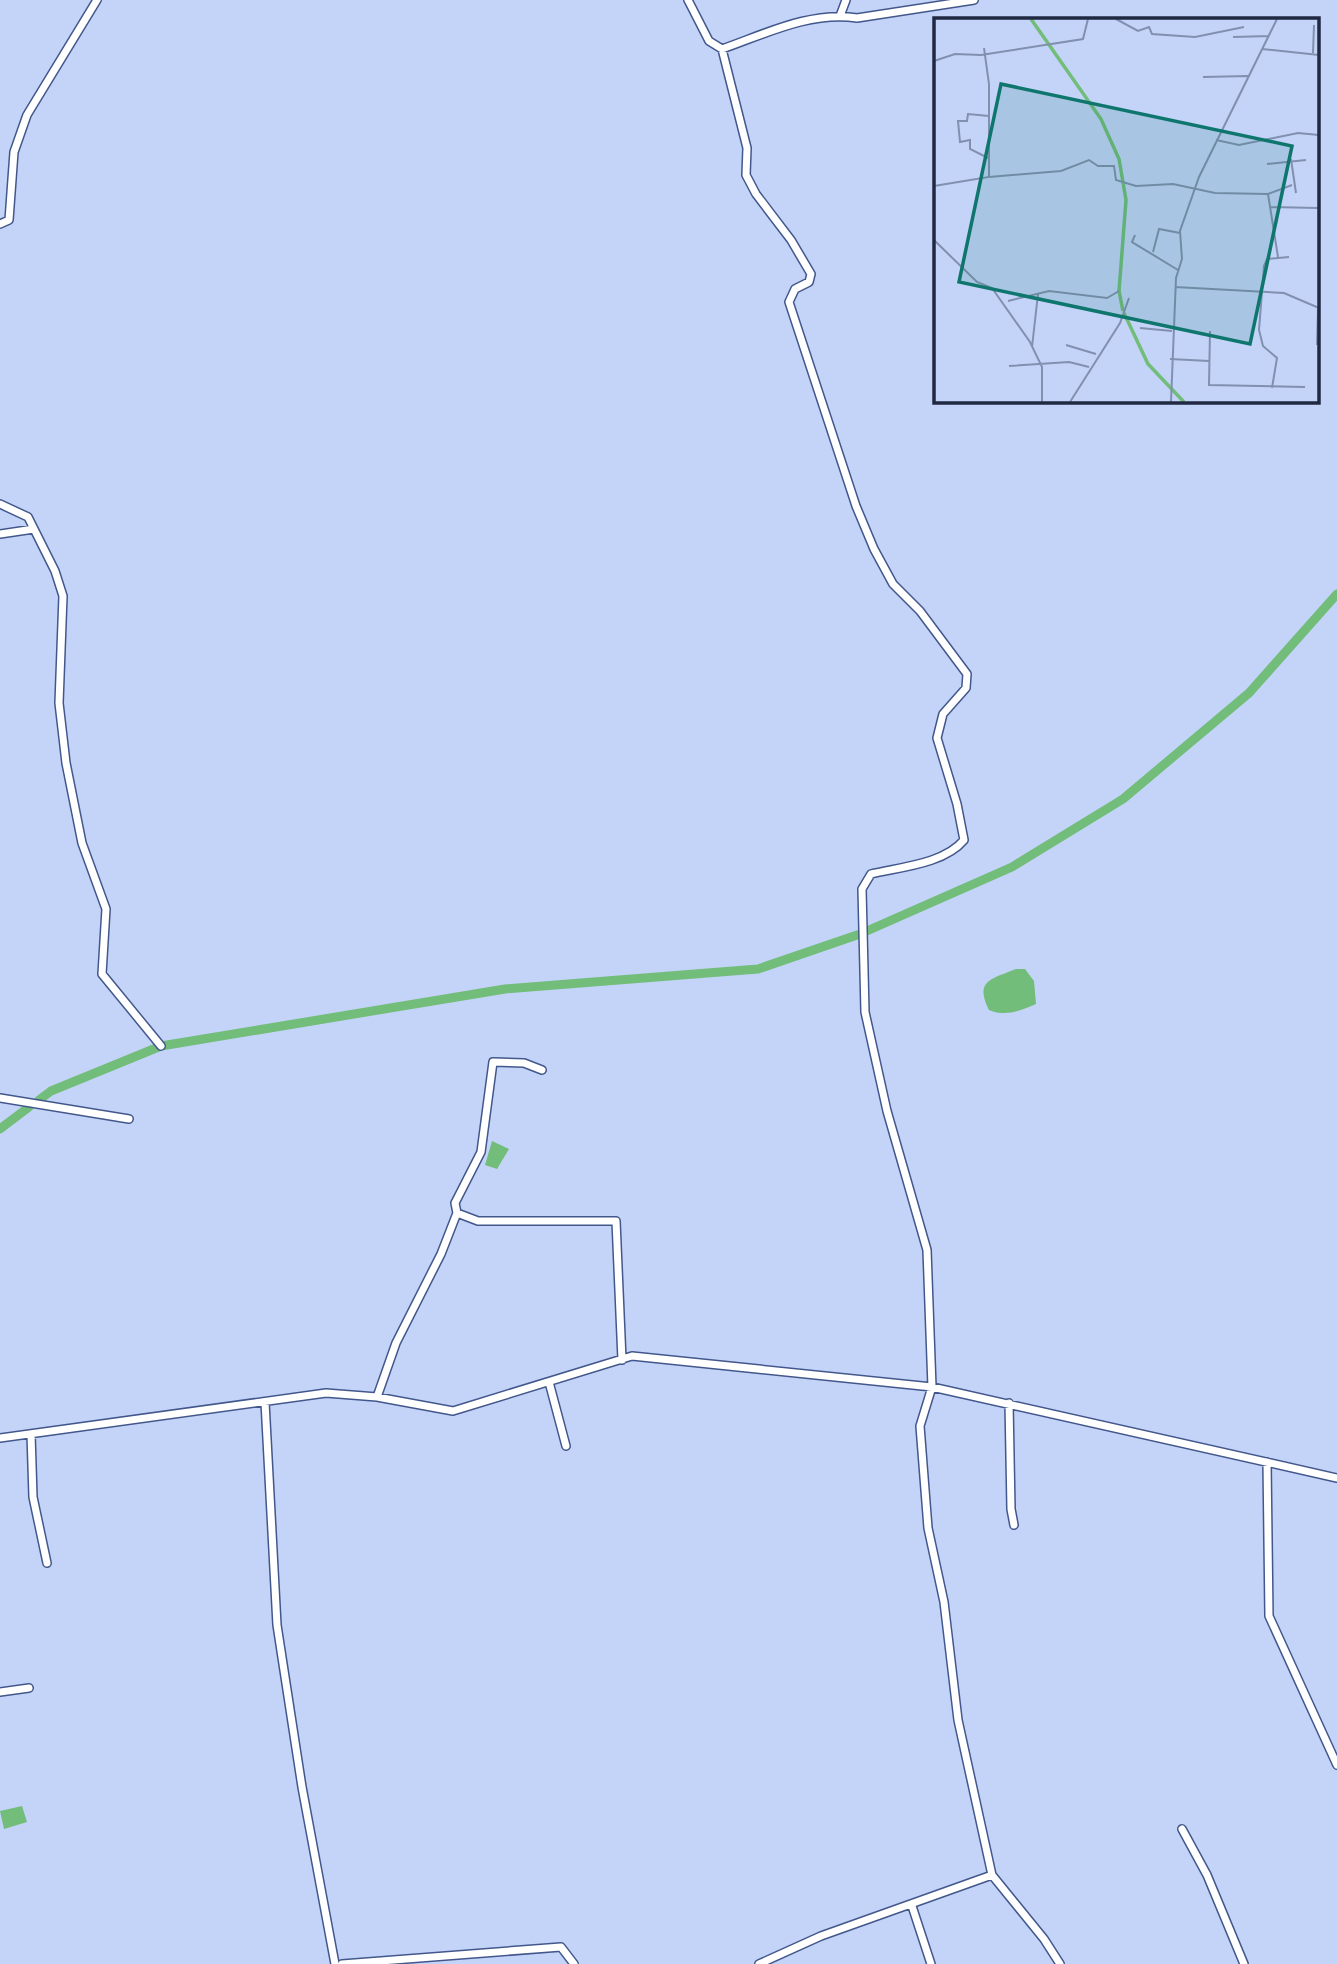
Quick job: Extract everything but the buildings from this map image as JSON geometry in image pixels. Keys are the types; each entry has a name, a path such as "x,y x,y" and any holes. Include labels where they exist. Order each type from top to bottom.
{"street":[{"path":"0,224 9,220 14,152 27,115 97,0"},
{"path":"688,0 709,41 722,49 747,148 746,175 755,194 791,240 811,274 809,282 795,289 789,302 856,506 893,584 920,611 967,674 966,688 943,714 937,738 957,804 964,840 940,856 871,874 863,889 865,1012 887,1111 927,1250 932,1387 920,1426 928,1528 944,1602 958,1720 992,1875 1044,1939 1060,1964"},
{"path":"840,16 846,0"},
{"path":"722,49 807,20 840,16 857,18 974,0"},
{"path":"0,504 28,517 55,571 63,596 59,703 66,763 82,843 106,909 102,974 161,1046"},
{"path":"0,534 34,529"},
{"path":"377,1398 396,1343 441,1254 457,1213 455,1203 481,1152 493,1062 524,1063 542,1070"},
{"path":"0,1098 129,1119"},
{"path":"457,1213 478,1221 616,1221 622,1360"},
{"path":"0,1438 326,1393 377,1398 453,1411 632,1356 932,1387 1337,1478"},
{"path":"549,1382 566,1446"},
{"path":"265,1402 277,1625 302,1787 335,1964"},
{"path":"1009,1403 1011,1509 1014,1525"},
{"path":"31,1434 33,1497 47,1563"},
{"path":"1267,1462 1269,1616 1337,1765"},
{"path":"0,1692 29,1688"},
{"path":"1182,1829 1207,1875 1244,1964"},
{"path":"759,1964 821,1936 912,1906 992,1875"},
{"path":"912,1906 931,1964"},
{"path":"342,1964 561,1947 573,1964"}],"shaded area":[{"path":"1016,969 1025,969 1034,981 1036,1004 1007,1013 989,1010 985,1000 985,986 993,978"},
{"path":"492,1141 509,1149 497,1169 485,1165"},
{"path":"22,1806 27,1822 4,1829 0,1811"}],"waterway":[{"path":"39,1100 51,1091 161,1046 505,989 758,969 860,934 1012,867 1123,799 1249,693 1337,594"},
{"path":"0,1129 29,1107"}]}
